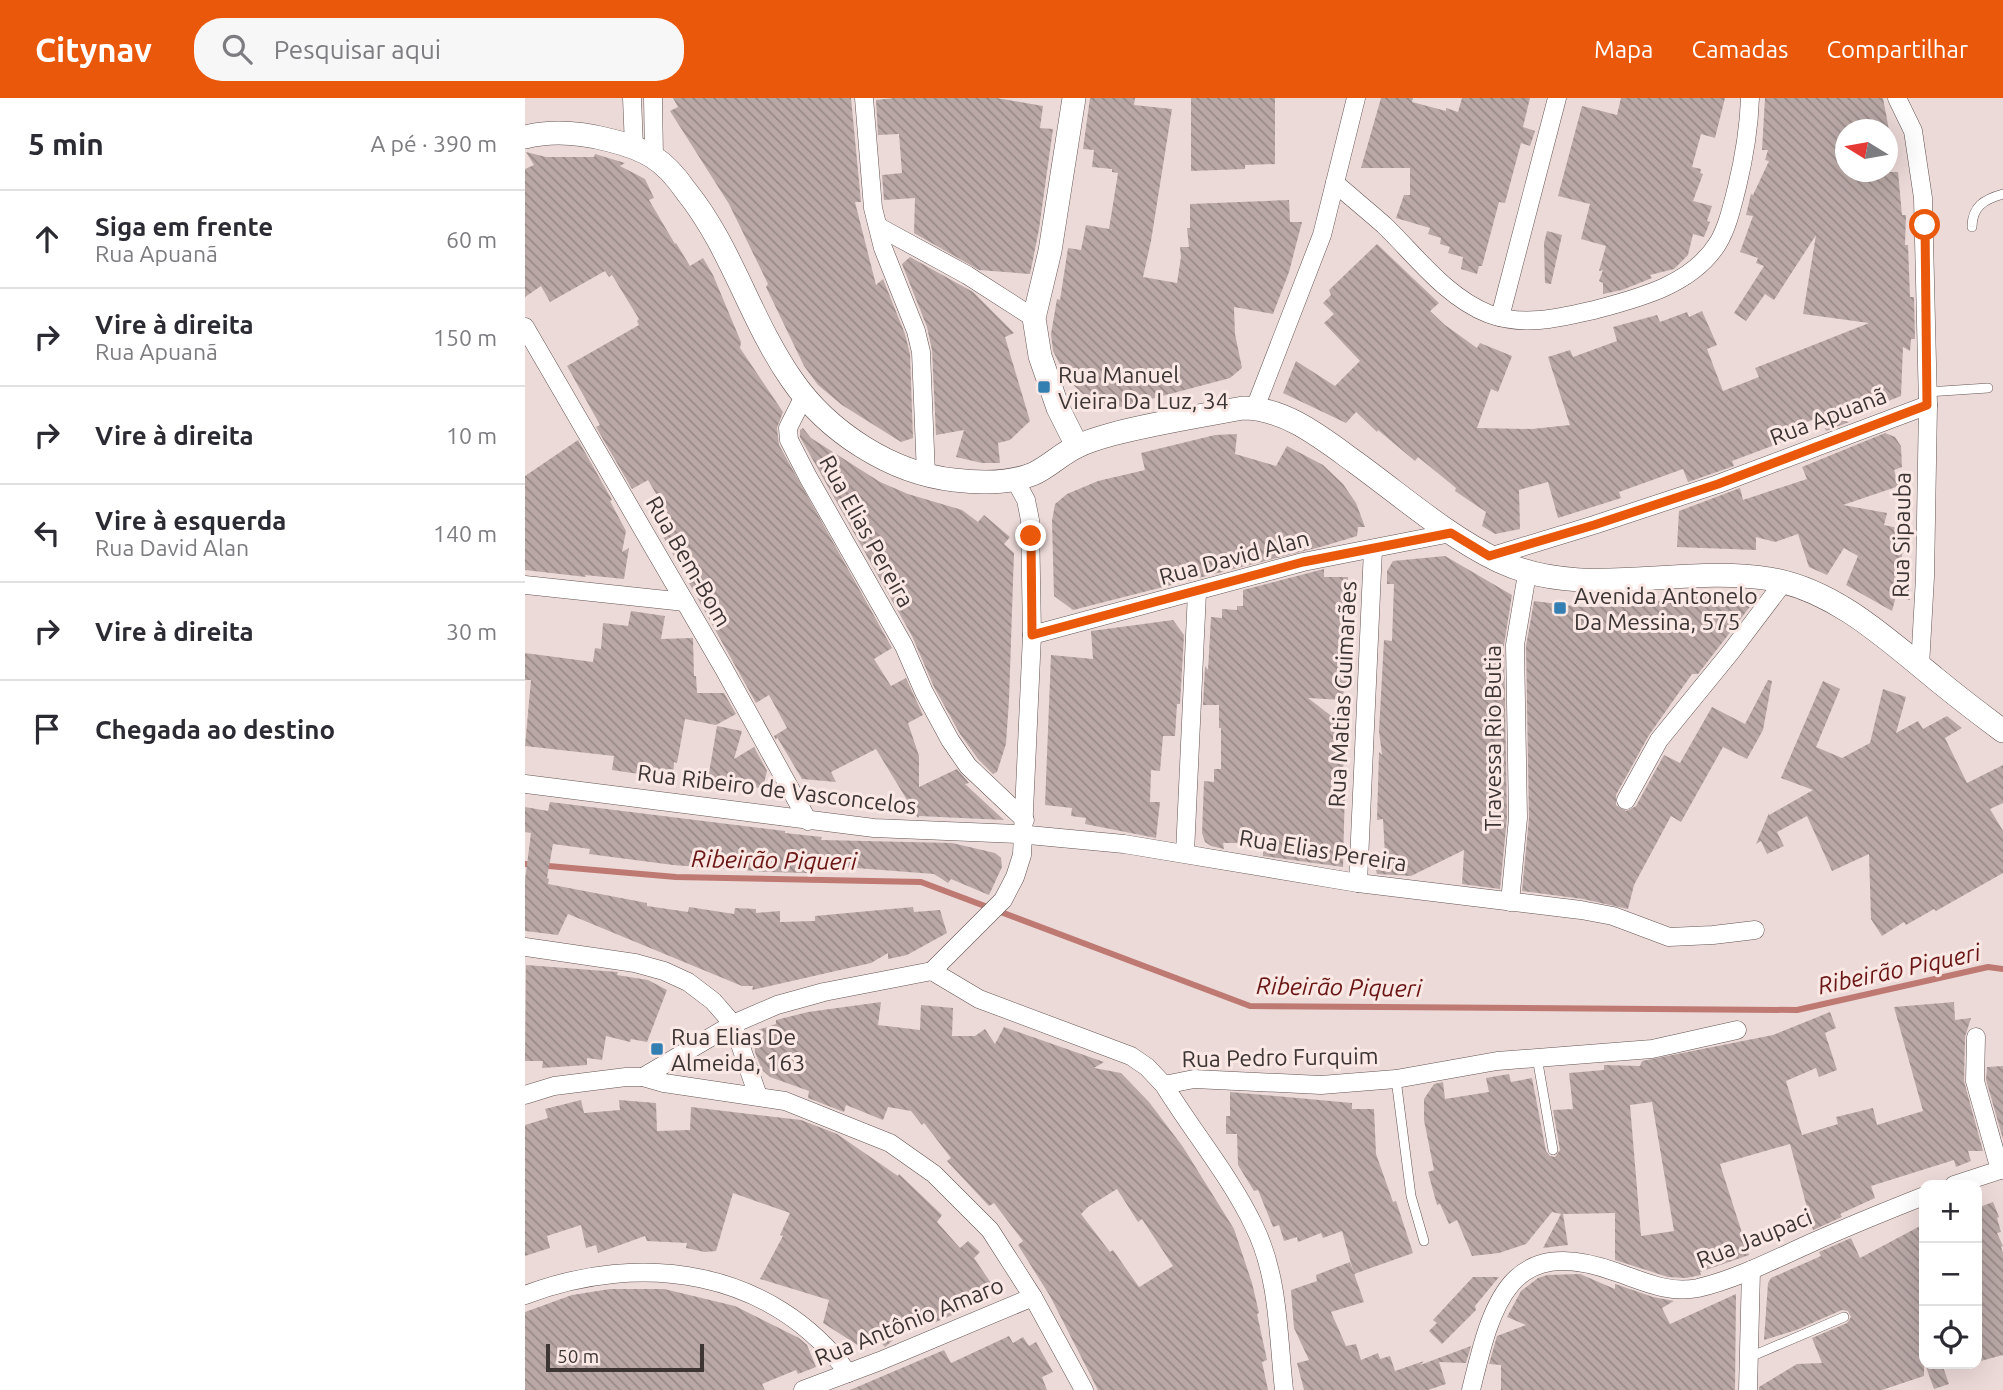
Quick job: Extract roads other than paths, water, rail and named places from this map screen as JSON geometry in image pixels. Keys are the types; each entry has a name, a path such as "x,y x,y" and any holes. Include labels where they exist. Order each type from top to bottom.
{"street":[{"path":"632,98 644,152"},
{"path":"644,152 653,98"},
{"path":"864,98 873,208 883,248 922,352 926,475"},
{"path":"1074,98 1049,251 1034,318 1041,356 1058,408 1077,446"},
{"path":"1255,408 1322,235 1356,98"},
{"path":"1500,317 1557,98"},
{"path":"1335,183 1457,295 1473,306 1500,317 1521,321 1564,317 1655,292 1691,272 1705,260 1718,242 1729,219 1742,165 1751,98"},
{"path":"1897,98 1913,131 1923,198 1927,398"},
{"path":"525,137 554,132 578,134 644,152 673,173 724,246 753,312 790,378 804,396 834,424 878,456 899,466 953,480 1015,480 1046,467 1077,446 1113,434 1243,408 1255,408 1281,416 1315,433 1451,533 1489,556 1527,573 1565,580 1718,574 1783,583 1813,594 1859,618 1888,638 2003,731"},
{"path":"879,227 975,280 1034,318"},
{"name":"Rua Bem-Bom","path":"525,327 531,351 685,602 808,821"},
{"name":"Rua Elias Pereira","path":"804,396 791,418 789,440 904,646 924,692 950,740 968,766 1025,827 1358,883 1613,916 1669,937 1755,930"},
{"name":"Rua Apuanã","path":"1489,556 1718,484 1927,398"},
{"name":"Rua Sipauba","path":"1920,666 1925,577 1927,398"},
{"path":"643,1077 733,1024 777,1004 932,971 1003,900 1015,877 1022,855 1032,635 1030,520 1026,500 1015,480"},
{"name":"Rua David Alan","path":"1032,635 1303,562 1451,533"},
{"name":"Rua Matias Guimarães","path":"1358,883 1373,549"},
{"name":"Travessa Rio Butia","path":"1510,902 1518,818 1515,645 1527,573"},
{"path":"1626,800 1659,740 1783,583"},
{"path":"525,585 685,602"},
{"path":"1185,853 1197,592"},
{"name":"Rua Ribeiro de Vasconcelos","path":"525,784 808,821 914,831 1025,827"},
{"path":"525,947 601,957 664,971 688,982 713,1001 733,1024 758,1096"},
{"name":"Rua Pedro Furquim","path":"932,971 979,999 1131,1056 1147,1067 1164,1085 1194,1079 1321,1085 1396,1079 1497,1061 1652,1049 1737,1030"},
{"path":"1969,1180 2002,1169 1975,1081 1976,1037"},
{"path":"525,1096 554,1086 643,1077 664,1083 785,1101 890,1143 934,1174 990,1230 1033,1297 1084,1390"},
{"path":"1164,1085 1255,1226 1266,1258 1276,1308 1284,1390"},
{"name":"Rua Jaupaci","path":"1472,1390 1492,1317 1515,1279 1530,1266 1547,1261 1581,1261 1654,1286 1682,1290 1751,1270 1919,1198"},
{"path":"1748,1390 1751,1270"},
{"path":"525,1295 553,1284 581,1278 646,1271 722,1284 772,1304 802,1324 829,1349 848,1373"},
{"name":"Rua Antônio Amaro","path":"803,1390 1033,1297"}],"lane":[{"path":"1972,228 1974,210 1980,204 2003,194"},
{"path":"1927,398 1988,388"},
{"path":"1537,1057 1553,1150"},
{"path":"1396,1079 1411,1196 1424,1241"},
{"path":"1750,1357 1844,1317"}],"waterway":[{"name":"Ribeirão Piqueri","path":"525,864 676,877 921,882 1250,1006 1797,1010 1988,967 2003,969"}],"place":[{"name":"Rua Manuel Vieira Da Luz, 34","path":"1044,387"},
{"name":"Avenida Antonelo Da Messina, 575","path":"1560,608"},
{"name":"Rua Elias De Almeida, 163","path":"657,1049"}]}
